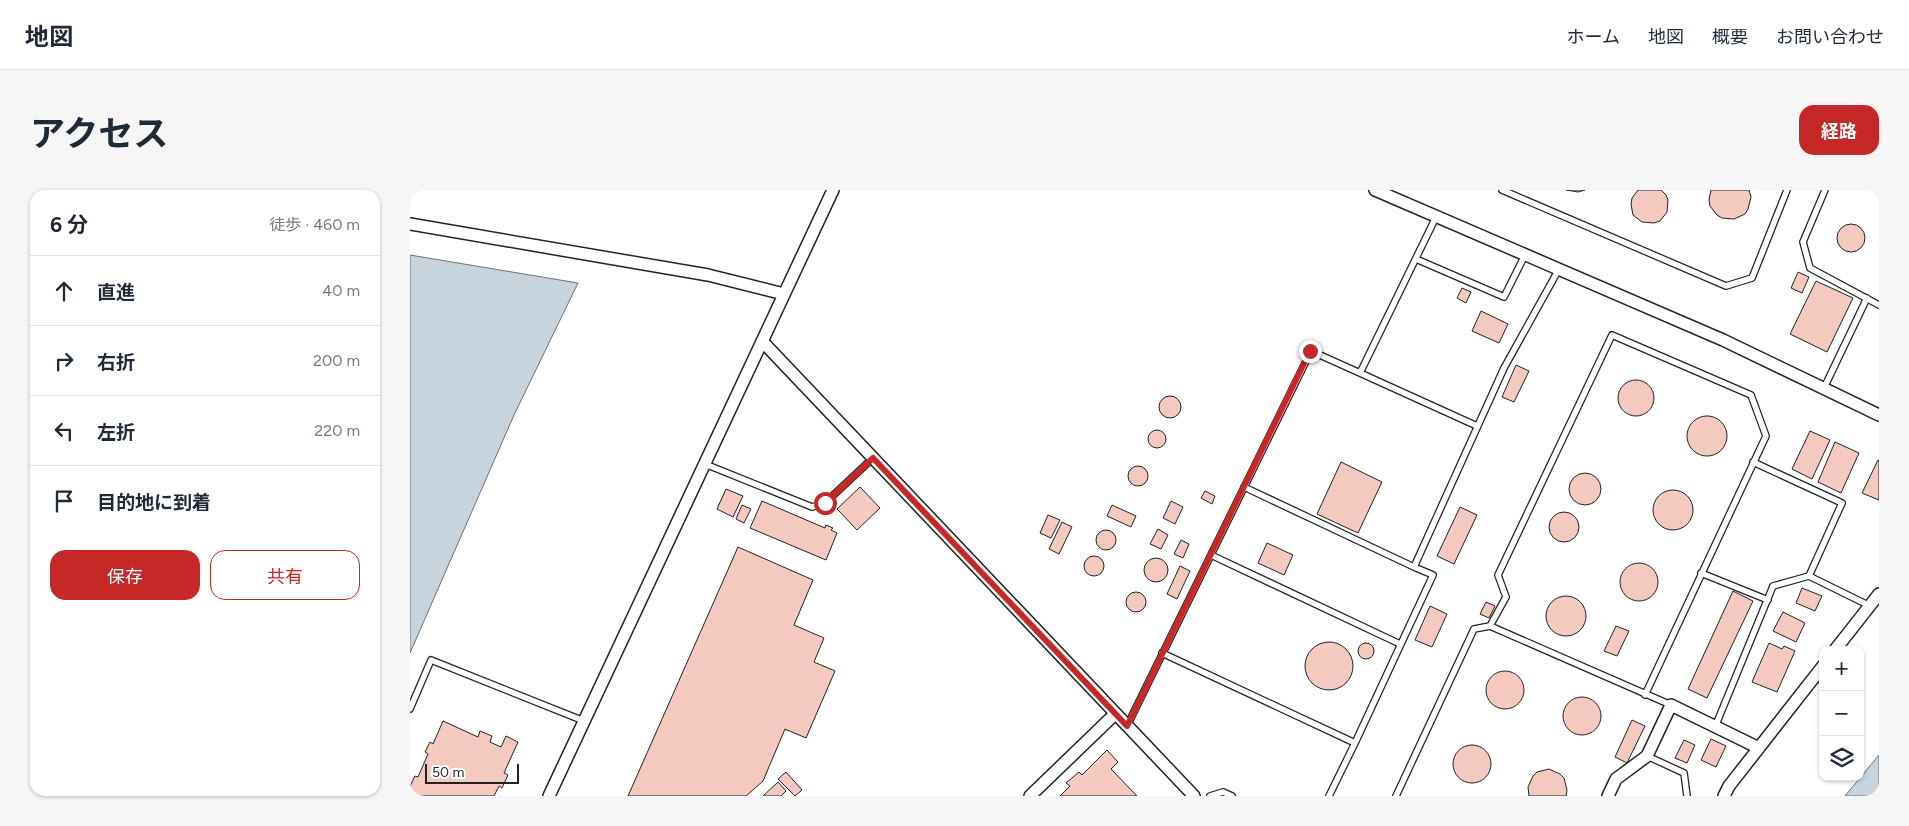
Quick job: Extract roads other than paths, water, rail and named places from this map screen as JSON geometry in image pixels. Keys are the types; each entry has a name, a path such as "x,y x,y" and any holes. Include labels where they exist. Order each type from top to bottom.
{"street":[{"path":"549,796 833,190"},
{"path":"1375,190 1723,340 1879,415"},
{"path":"410,224 708,276 784,294"},
{"path":"762,341 1194,796"},
{"path":"1838,646 1879,594"},
{"path":"1724,796 1729,786 1819,671"},
{"path":"1608,796 1616,779 1647,756 1671,705 1758,748"},
{"path":"1030,796 1115,714"}],"lane":[{"path":"1502,190 1726,286 1752,278 1787,190"},
{"path":"1520,198 1523,190"},
{"path":"1825,190 1803,242 1810,268 1879,305"},
{"path":"1360,374 1436,217"},
{"path":"1416,259 1504,297 1525,255"},
{"path":"1414,566 1504,368 1559,269"},
{"path":"1824,388 1867,298"},
{"path":"1490,626 1506,597 1498,575 1612,335 1751,395 1766,436 1645,695"},
{"path":"1127,726 1310,351 1477,426"},
{"path":"705,464 812,507 825,503 873,458"},
{"path":"1754,462 1842,503 1809,576"},
{"path":"1244,487 1433,575 1329,796"},
{"path":"1211,555 1400,644"},
{"path":"1701,573 1768,600"},
{"path":"1716,727 1773,586 1809,576 1870,606"},
{"path":"1396,796 1474,629 1490,626 1671,705"},
{"path":"1162,654 1355,742"},
{"path":"410,709 431,660 584,721"},
{"path":"1647,756 1684,773 1687,796"},
{"path":"1210,796 1223,792 1232,796"}]}
